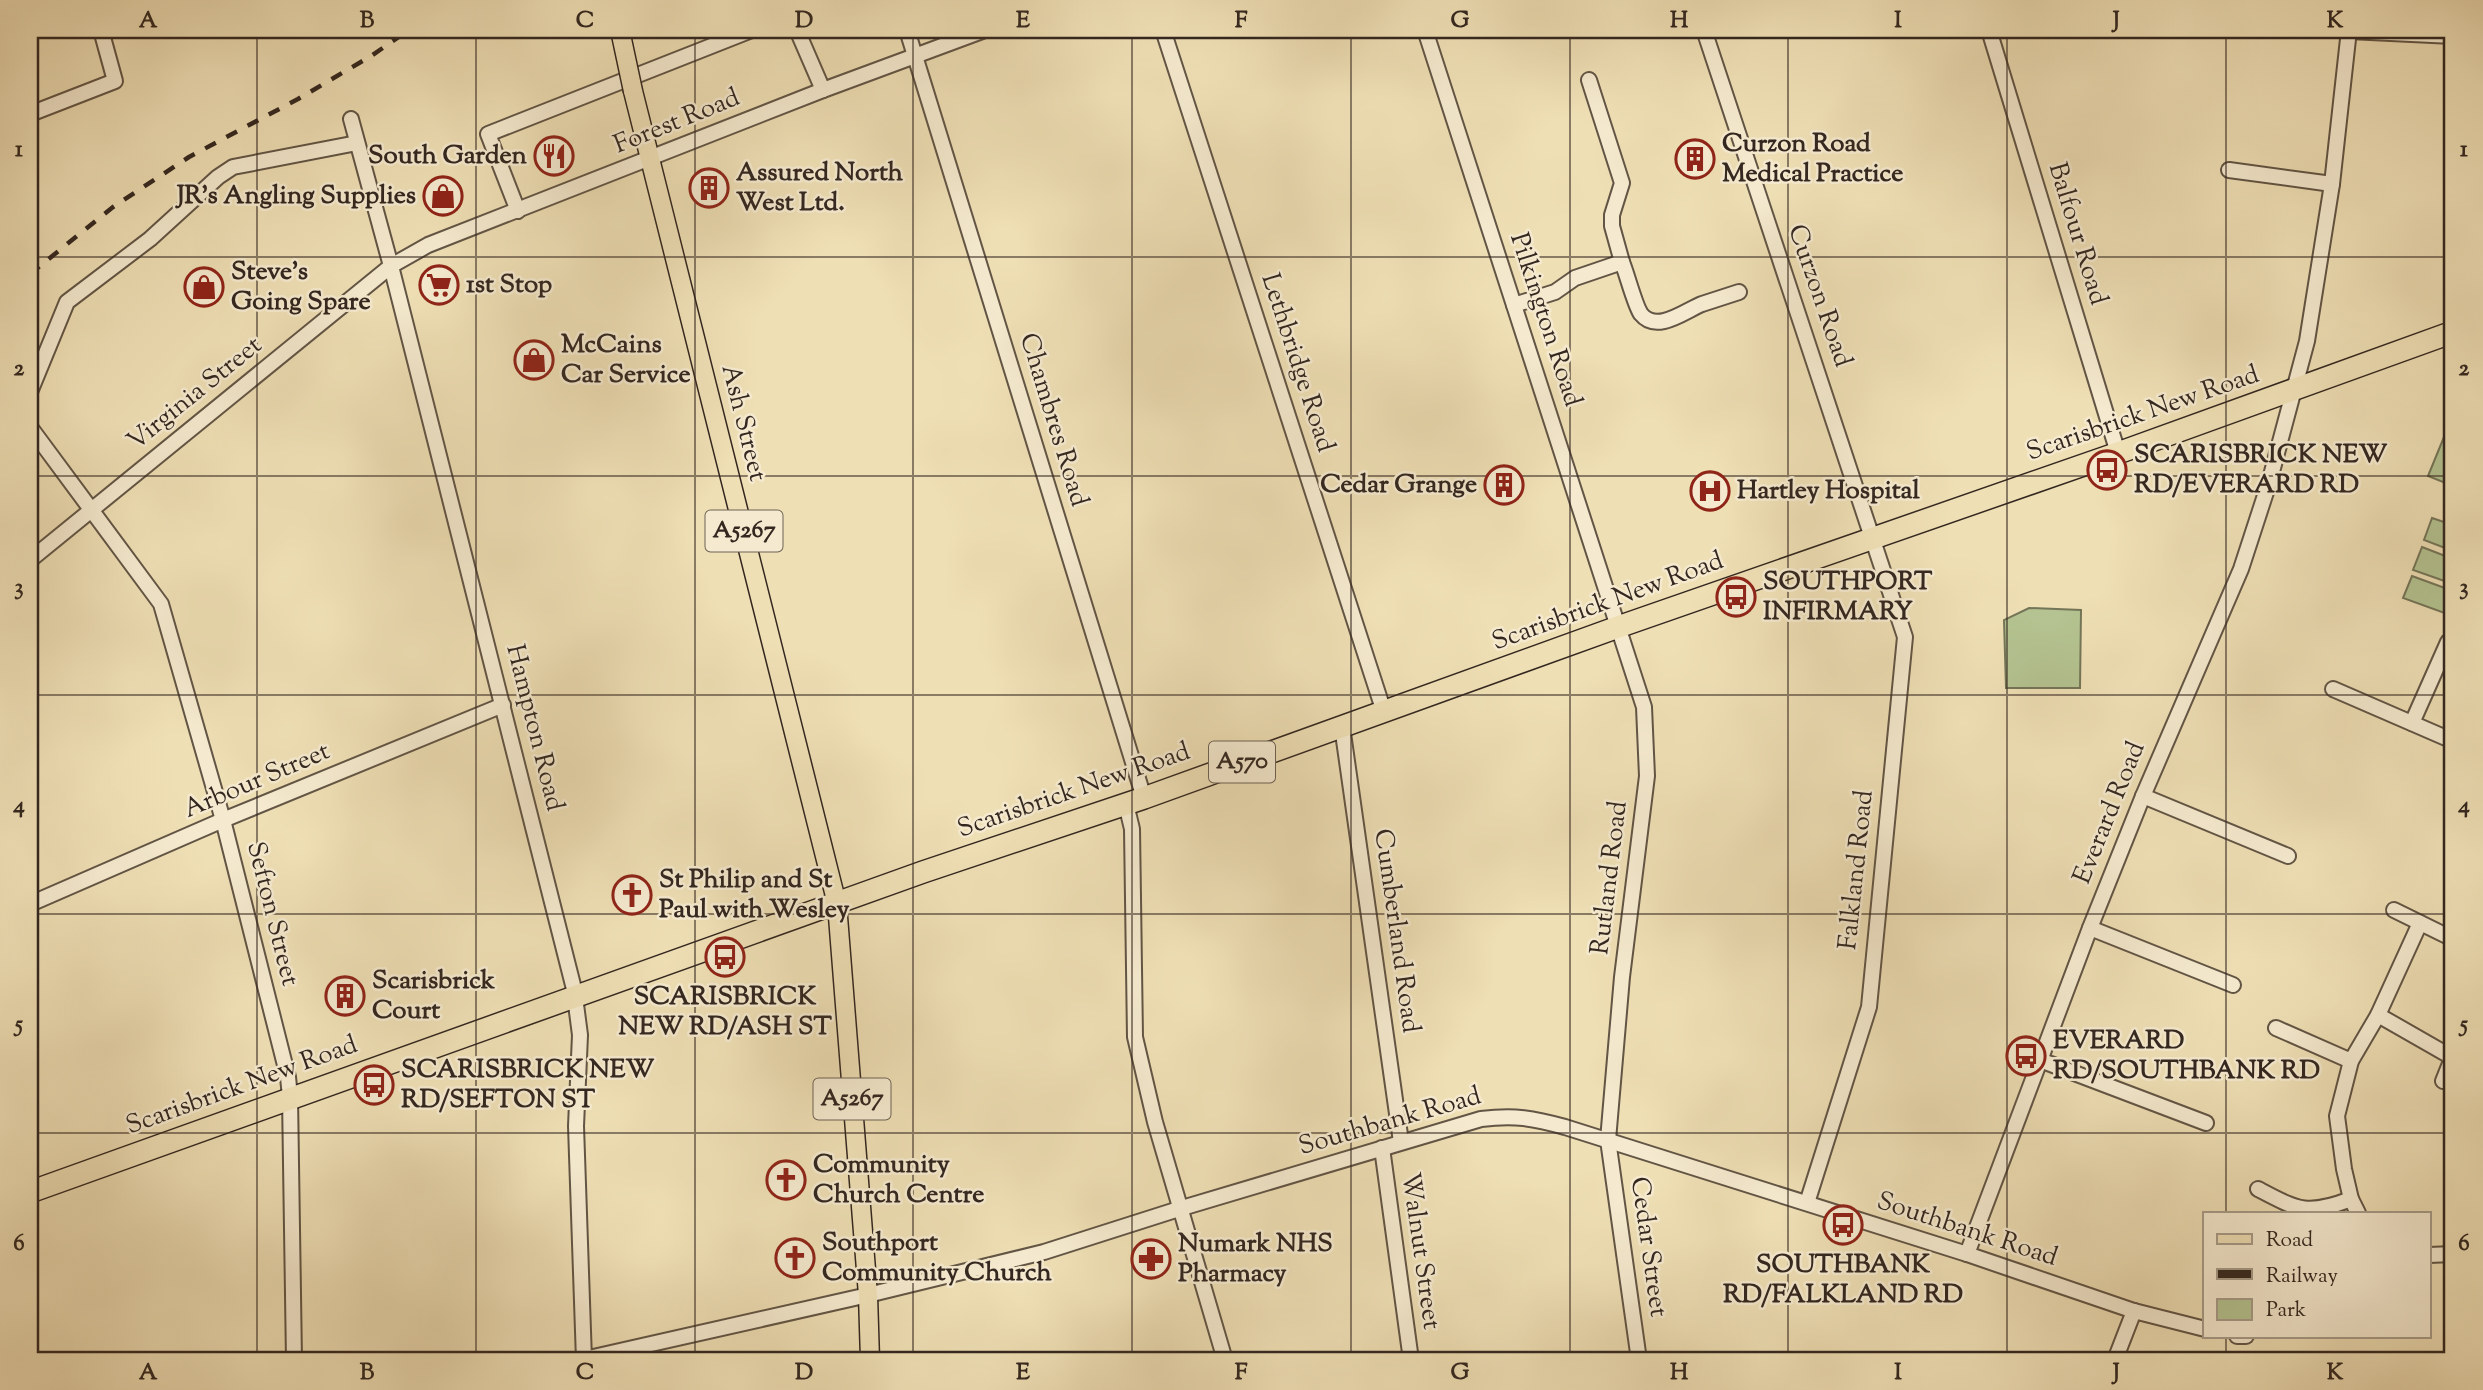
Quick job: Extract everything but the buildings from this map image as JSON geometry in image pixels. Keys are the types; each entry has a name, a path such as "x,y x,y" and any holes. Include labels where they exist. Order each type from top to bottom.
{"highway":[{"name":"Scarisbrick New Road","path":"30,1192 290,1097 1135,801 1618,626 2118,453 2453,332"}],"main road":[{"name":"A5267","path":"620,30 649,160"},
{"name":"Ash Street","path":"649,160 837,904"},
{"name":"A5267","path":"837,904 868,1295 870,1360"}],"street":[{"path":"30,114 115,81 101,30"},
{"path":"518,211 488,134 752,30"},
{"path":"797,30 823,90"},
{"name":"Chambres Road","path":"907,30 1135,801 1132,829 1135,1037 1155,1122 1225,1360"},
{"name":"Forest Road","path":"391,266 428,245 823,90 985,30"},
{"name":"Lethbridge Road","path":"1163,30 1384,712"},
{"name":"Pilkington Road","path":"1425,30 1618,626"},
{"name":"Curzon Road","path":"1704,30 1874,537"},
{"name":"Balfour Road","path":"1989,30 2118,453"},
{"path":"2349,30 2453,36"},
{"name":"Everard Road","path":"1967,1254 2090,928 2143,796 2241,569 2269,483 2307,341 2332,184 2349,30"},
{"path":"1589,80 1622,183 1612,215 1612,226 1641,314 1650,321 1660,322 1739,292"},
{"name":"Hampton Road","path":"351,119 503,705 575,999 580,1035 576,1126 583,1360"},
{"path":"30,392 67,302 149,239 218,177 233,167 357,143"},
{"path":"2229,170 2332,184"},
{"path":"1514,305 1555,292 1575,278 1622,262"},
{"name":"Virginia Street","path":"30,560 391,266"},
{"name":"Sefton Street","path":"30,427 161,604 223,820 285,1064 290,1097 294,1360"},
{"name":"Falkland Road","path":"1807,1203 1868,1007 1871,979 1905,637 1874,537"},
{"name":"Rutland Road","path":"1608,1140 1622,977 1647,776 1644,707 1618,626"},
{"path":"2412,723 2448,642"},
{"path":"2333,689 2453,741"},
{"name":"Arbour Street","path":"30,904 223,820 503,705"},
{"name":"Cumberland Road","path":"1342,726 1401,1142"},
{"path":"2143,796 2288,856"},
{"path":"2394,910 2453,939"},
{"path":"2358,1212 2351,1199 2344,1169 2337,1116 2351,1061 2378,1015 2420,923"},
{"path":"2090,928 2233,985"},
{"path":"2378,1015 2448,1055 2450,1068 2443,1081"},
{"path":"2276,1028 2351,1061"},
{"path":"2040,1059 2206,1123"},
{"name":"Southbank Road","path":"583,1360 1044,1252 1401,1142 1481,1119 1509,1116 1543,1121 1608,1140 1967,1254 2134,1311 2203,1328"},
{"name":"Cedar Street","path":"1608,1140 1639,1360"},
{"name":"Walnut Street","path":"1382,1148 1411,1360"},
{"path":"2258,1189 2291,1206 2310,1211 2351,1199"},
{"path":"2430,1255 2453,1254"},
{"path":"2115,1360 2134,1311"}],"green space":[{"path":"2453,415 2453,486 2428,476"},
{"path":"2432,518 2453,525 2453,551 2424,540"},
{"path":"2422,547 2453,559 2453,584 2413,570"},
{"path":"2412,576 2453,591 2450,615 2403,598"},
{"path":"2029,608 2081,610 2080,688 2006,688 2004,620"}],"railway":[{"path":"30,274 113,207 189,157 298,99 409,30"}],"place":[{"name":"South Garden","path":"554,156"},
{"name":"Curzon Road Medical Practice","path":"1695,159"},
{"name":"Assured North West Ltd.","path":"709,188"},
{"name":"JR's Angling Supplies","path":"443,196"},
{"name":"1st Stop","path":"439,285"},
{"name":"Steve's Going Spare","path":"204,287"},
{"name":"McCains Car Service","path":"534,360"},
{"name":"SCARISBRICK NEW RD/EVERARD RD","path":"2107,470"},
{"name":"Cedar Grange","path":"1504,485"},
{"name":"Hartley Hospital","path":"1710,491"},
{"name":"SOUTHPORT INFIRMARY","path":"1736,597"},
{"name":"St Philip and St Paul with Wesley","path":"632,895"},
{"name":"SCARISBRICK NEW RD/ASH ST","path":"725,957"},
{"name":"Scarisbrick Court","path":"345,996"},
{"name":"EVERARD RD/SOUTHBANK RD","path":"2026,1056"},
{"name":"SCARISBRICK NEW RD/SEFTON ST","path":"374,1085"},
{"name":"Community Church Centre","path":"786,1180"},
{"name":"SOUTHBANK RD/FALKLAND RD","path":"1843,1225"},
{"name":"Southport Community Church","path":"795,1258"},
{"name":"Numark NHS Pharmacy","path":"1151,1259"}]}
